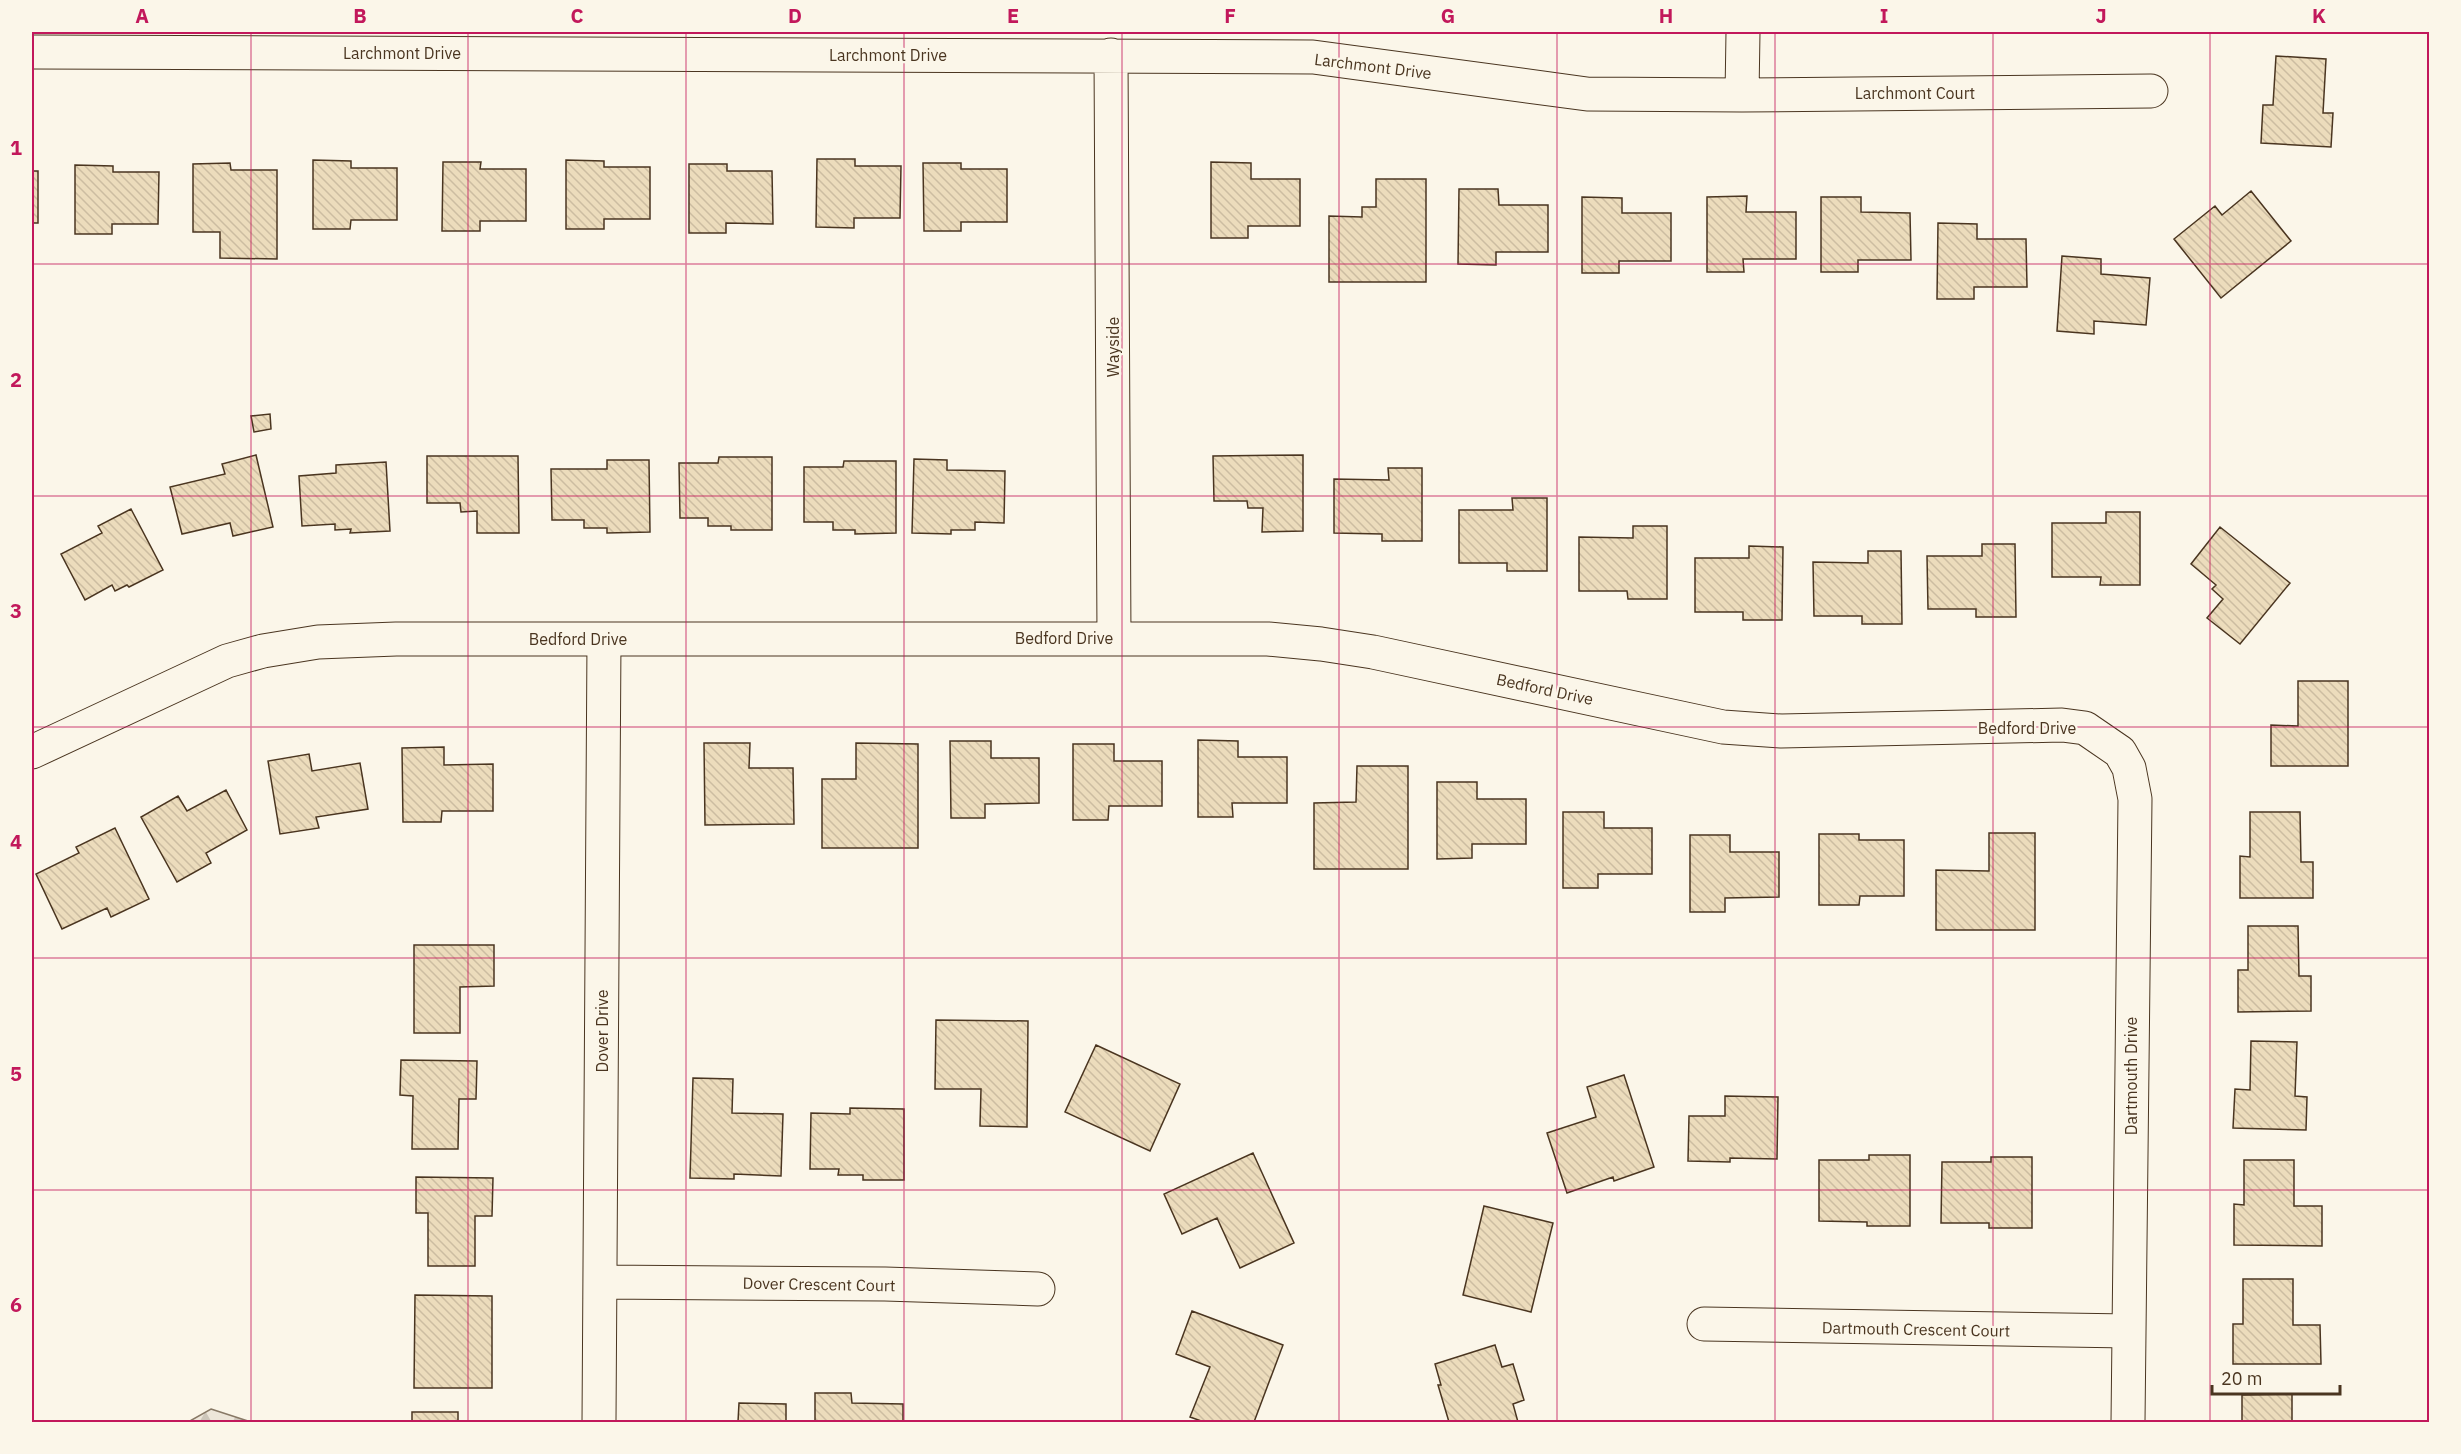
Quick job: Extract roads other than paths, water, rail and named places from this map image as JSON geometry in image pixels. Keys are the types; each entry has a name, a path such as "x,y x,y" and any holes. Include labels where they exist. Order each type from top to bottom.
{"street":[{"path":"1742,95 1743,32"},
{"name":"Larchmont Drive","path":"32,52 1313,57 1587,94 1742,95"},
{"name":"Wayside","path":"1112,55 1114,638"},
{"name":"Larchmont Court","path":"1742,95 2151,91"},
{"name":"Bedford Drive","path":"32,752 227,661 263,651 318,642 396,639 1268,639 1373,652 1723,727 1781,731 2062,725 2085,728 2106,740"},
{"name":"Dover Drive","path":"599,1422 604,640"},
{"name":"Dartmouth Drive","path":"2106,740 2120,752 2129,768 2135,799 2128,1422"},
{"name":"Dover Crescent Court","path":"601,1282 885,1284 1038,1289"},
{"name":"Dartmouth Crescent Court","path":"1704,1324 2129,1331"}]}
